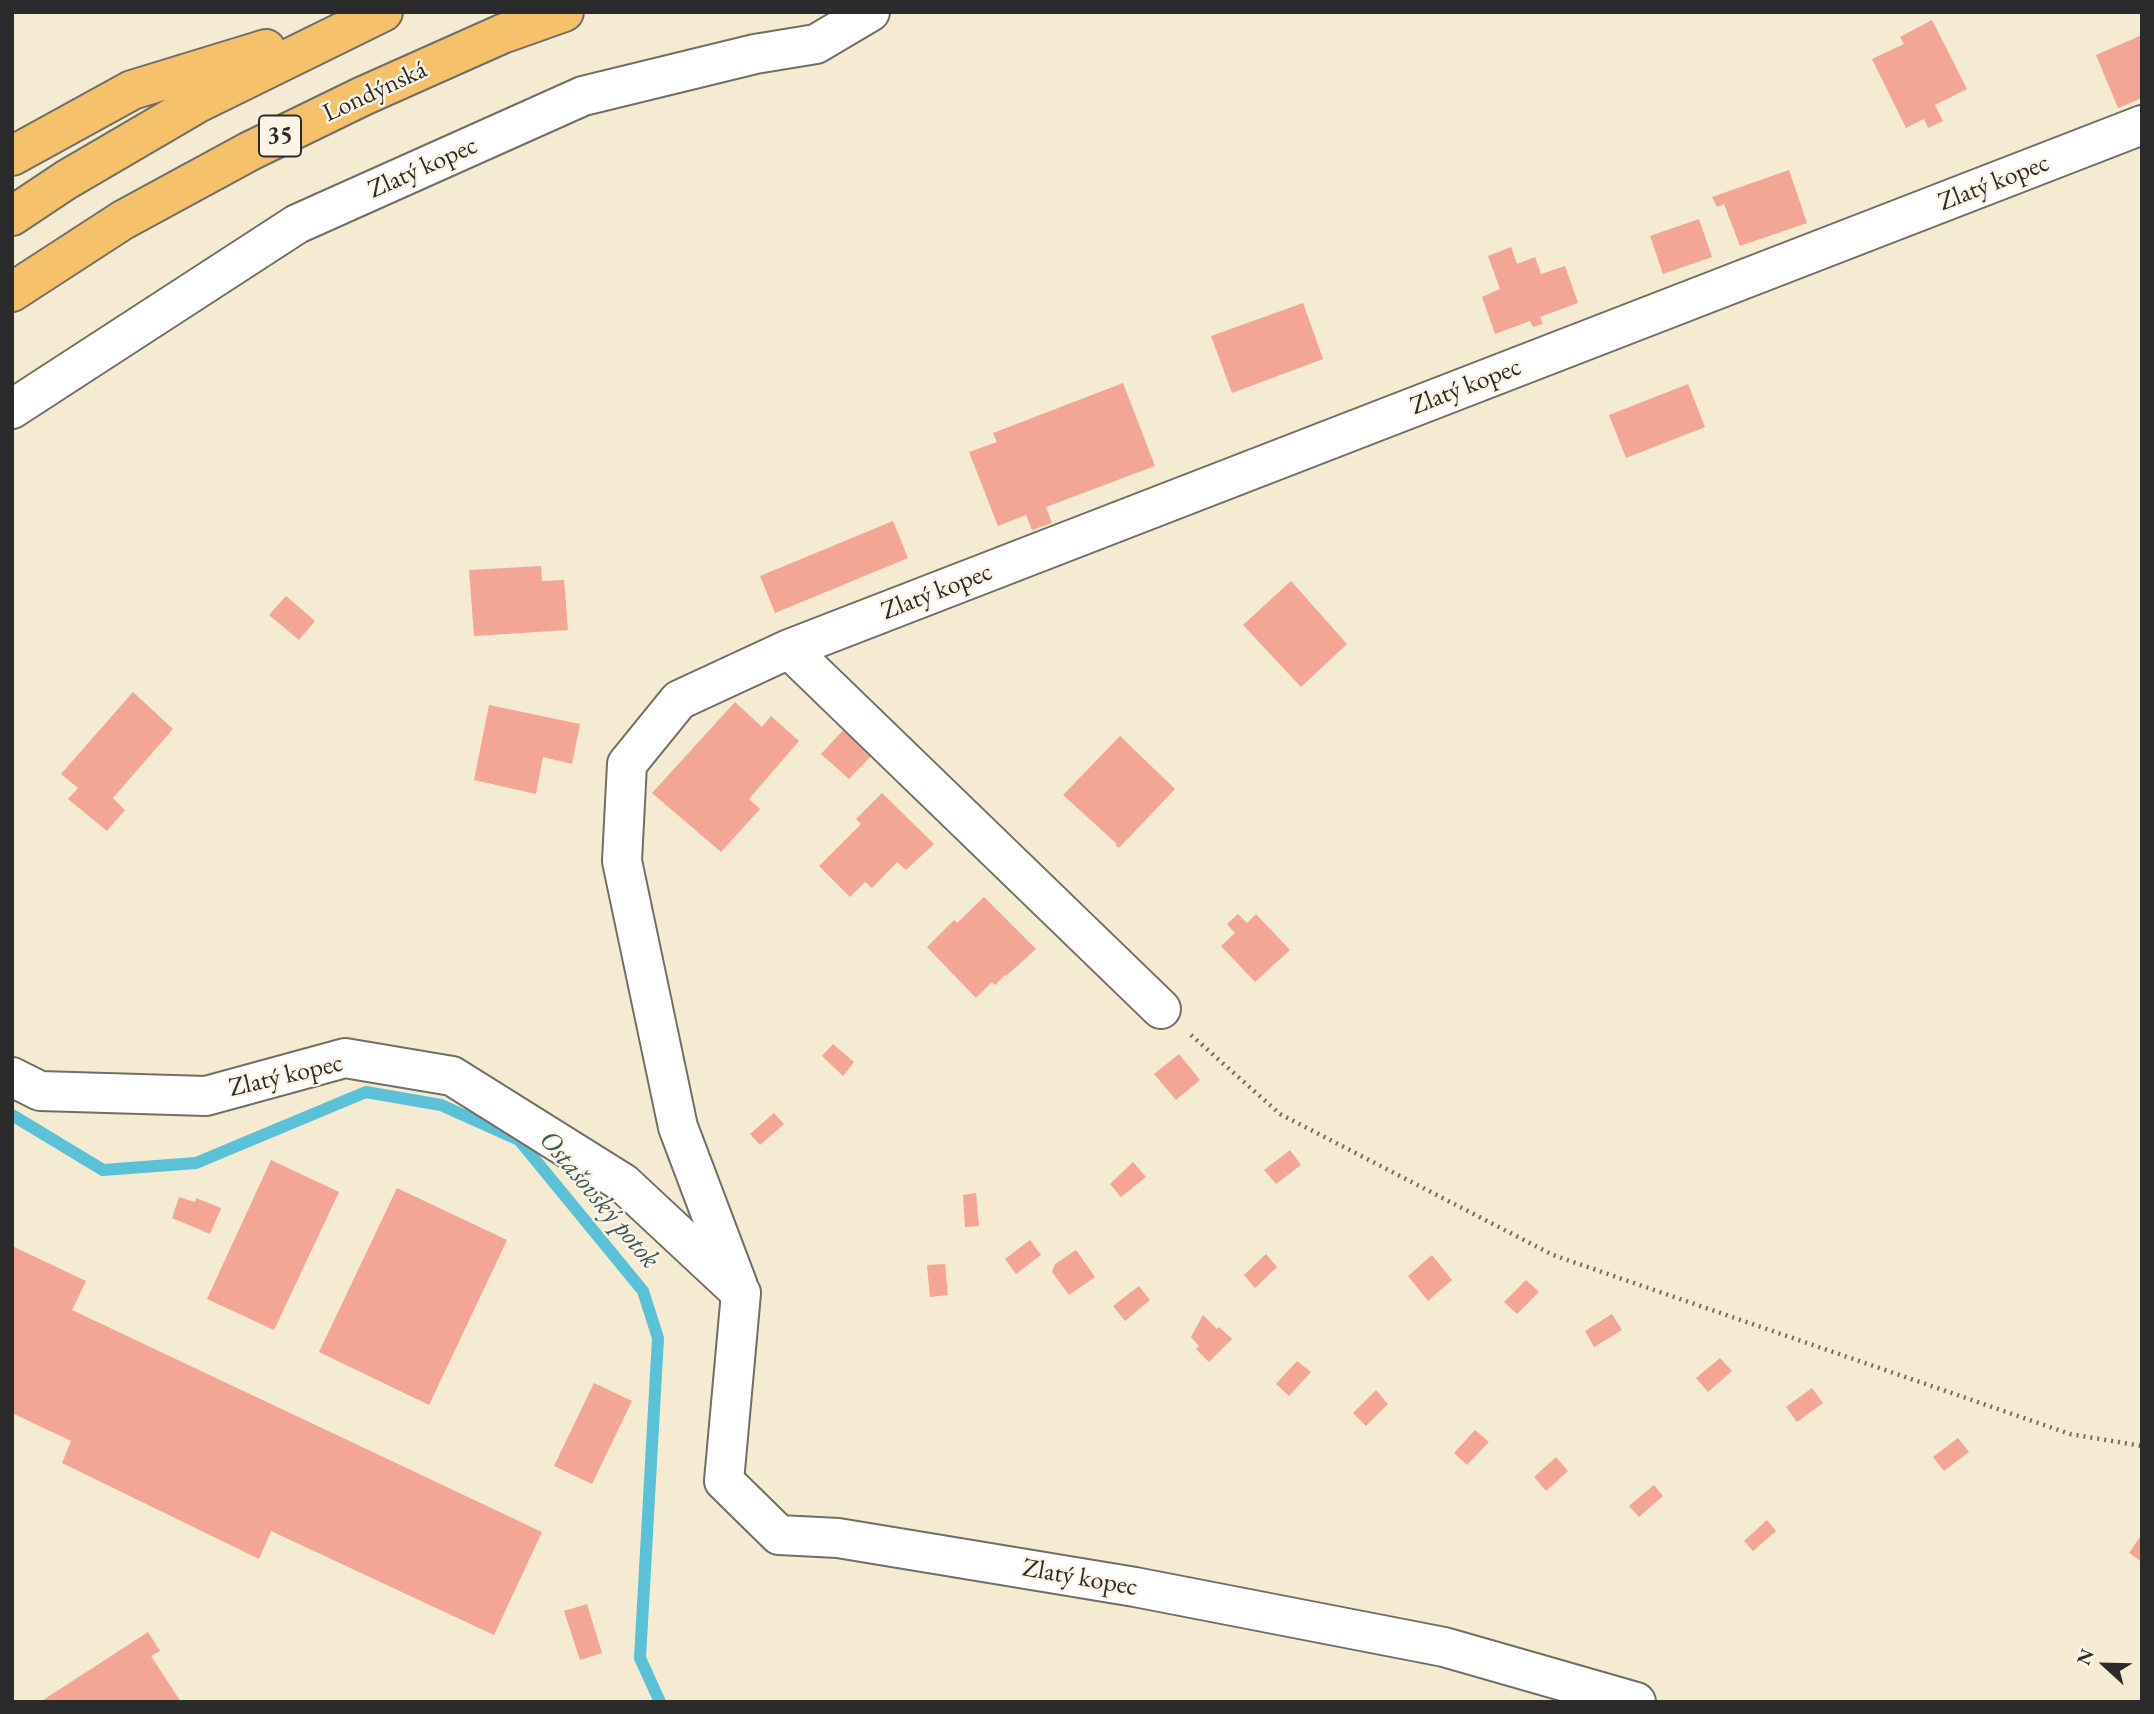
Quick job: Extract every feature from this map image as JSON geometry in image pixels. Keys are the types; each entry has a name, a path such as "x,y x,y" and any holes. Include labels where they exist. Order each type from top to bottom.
{"highway":[{"name":"Londýnská","path":"12,292 123,220 250,151 363,96 502,34 564,12"},
{"path":"12,156 132,90 381,13"},
{"name":"35","path":"12,216 66,180 195,104 381,13"}],"street":[{"name":"Zlatý kopec","path":"12,409 297,224 583,96 755,54 816,44 870,12"},
{"name":"Zlatý kopec","path":"1636,1702 1444,1647 1054,1574 838,1538 779,1535 724,1481 741,1293 678,1127 622,861 627,764 679,700 789,649 2142,125"},
{"path":"789,649 1161,1009"},
{"name":"Zlatý kopec","path":"12,1077 40,1091 206,1096 345,1058 452,1076 623,1183 741,1293"}],"path":[{"path":"1161,1009 1280,1114 1553,1255 2070,1434 2142,1446"}],"building":[{"path":"1932,20 1967,89 1935,105 1943,121 1928,128 1924,119 1906,128 1872,59 1904,44 1900,37"},
{"path":"2142,35 2142,98 2118,108 2096,55"},
{"path":"1789,170 1807,223 1740,246 1724,204 1717,207 1712,197"},
{"path":"1699,219 1712,257 1663,274 1650,236"},
{"path":"1511,247 1517,264 1535,257 1541,274 1565,266 1578,303 1540,317 1543,324 1533,327 1530,321 1495,334 1482,297 1500,289 1488,256"},
{"path":"1303,303 1323,359 1232,393 1211,336"},
{"path":"1123,383 1155,466 1046,507 1052,523 1032,530 1026,515 998,526 969,452 997,442 993,433"},
{"path":"1688,384 1705,427 1626,458 1609,415"},
{"path":"893,521 908,558 775,613 760,576"},
{"path":"541,566 542,581 564,580 568,630 474,636 469,570"},
{"path":"1291,581 1347,644 1301,687 1243,625"},
{"path":"286,596 315,621 299,640 269,615"},
{"path":"133,692 173,729 113,798 125,810 107,831 68,799 78,788 61,774"},
{"path":"735,702 762,727 771,716 799,741 749,799 760,809 721,852 652,793"},
{"path":"489,705 580,724 572,764 543,757 536,794 474,780"},
{"path":"847,726 875,752 849,779 821,754"},
{"path":"1120,736 1175,789 1119,848 1063,795"},
{"path":"882,793 934,844 906,870 897,862 872,888 865,882 850,897 819,866 861,824 856,819"},
{"path":"984,897 1036,949 995,985 992,982 976,998 927,947 954,920 957,923"},
{"path":"1238,914 1247,923 1256,914 1290,950 1255,982 1221,946 1235,933 1227,924"},
{"path":"833,1044 854,1062 843,1076 822,1056"},
{"path":"1179,1054 1200,1080 1176,1100 1154,1074"},
{"path":"774,1113 784,1124 760,1145 750,1134"},
{"path":"1290,1150 1301,1165 1276,1184 1264,1170"},
{"path":"271,1160 339,1192 274,1330 207,1299"},
{"path":"1133,1162 1146,1177 1121,1197 1110,1184"},
{"path":"397,1188 507,1240 429,1405 319,1352"},
{"path":"976,1193 979,1226 965,1227 963,1195"},
{"path":"179,1197 195,1202 196,1198 221,1208 210,1234 172,1218"},
{"path":"1030,1240 1041,1255 1016,1274 1005,1259"},
{"path":"12,1246 86,1281 72,1310 542,1532 494,1635 271,1531 259,1559 62,1463 71,1441 12,1413"},
{"path":"1076,1250 1095,1277 1069,1295 1052,1272 1055,1264"},
{"path":"1266,1254 1277,1267 1255,1288 1244,1275"},
{"path":"1432,1255 1452,1280 1428,1301 1408,1276"},
{"path":"945,1264 948,1295 930,1297 927,1265"},
{"path":"1526,1280 1539,1292 1517,1314 1504,1302"},
{"path":"1139,1286 1150,1300 1125,1321 1113,1306"},
{"path":"1612,1314 1622,1330 1594,1347 1585,1331"},
{"path":"1203,1315 1232,1339 1209,1362 1196,1349 1199,1346 1191,1337"},
{"path":"1720,1358 1732,1371 1708,1392 1696,1378"},
{"path":"1297,1361 1311,1372 1289,1396 1276,1384"},
{"path":"594,1383 632,1401 592,1484 554,1466"},
{"path":"1812,1388 1823,1403 1797,1422 1786,1407"},
{"path":"1376,1390 1388,1404 1366,1426 1353,1413"},
{"path":"1475,1430 1489,1442 1467,1465 1454,1453"},
{"path":"1958,1438 1969,1452 1944,1471 1933,1457"},
{"path":"1556,1457 1568,1471 1546,1491 1534,1477"},
{"path":"1654,1485 1663,1496 1639,1517 1629,1506"},
{"path":"1767,1520 1776,1531 1753,1551 1744,1541"},
{"path":"2142,1534 2142,1562 2129,1553"},
{"path":"587,1604 602,1653 580,1660 564,1611"},
{"path":"148,1632 160,1651 151,1656 181,1702 40,1702"}],"waterway":[{"name":"Ostašovský potok","path":"12,1115 103,1170 196,1163 366,1092 441,1105 519,1140 643,1291 658,1338 640,1658 660,1702"}]}
